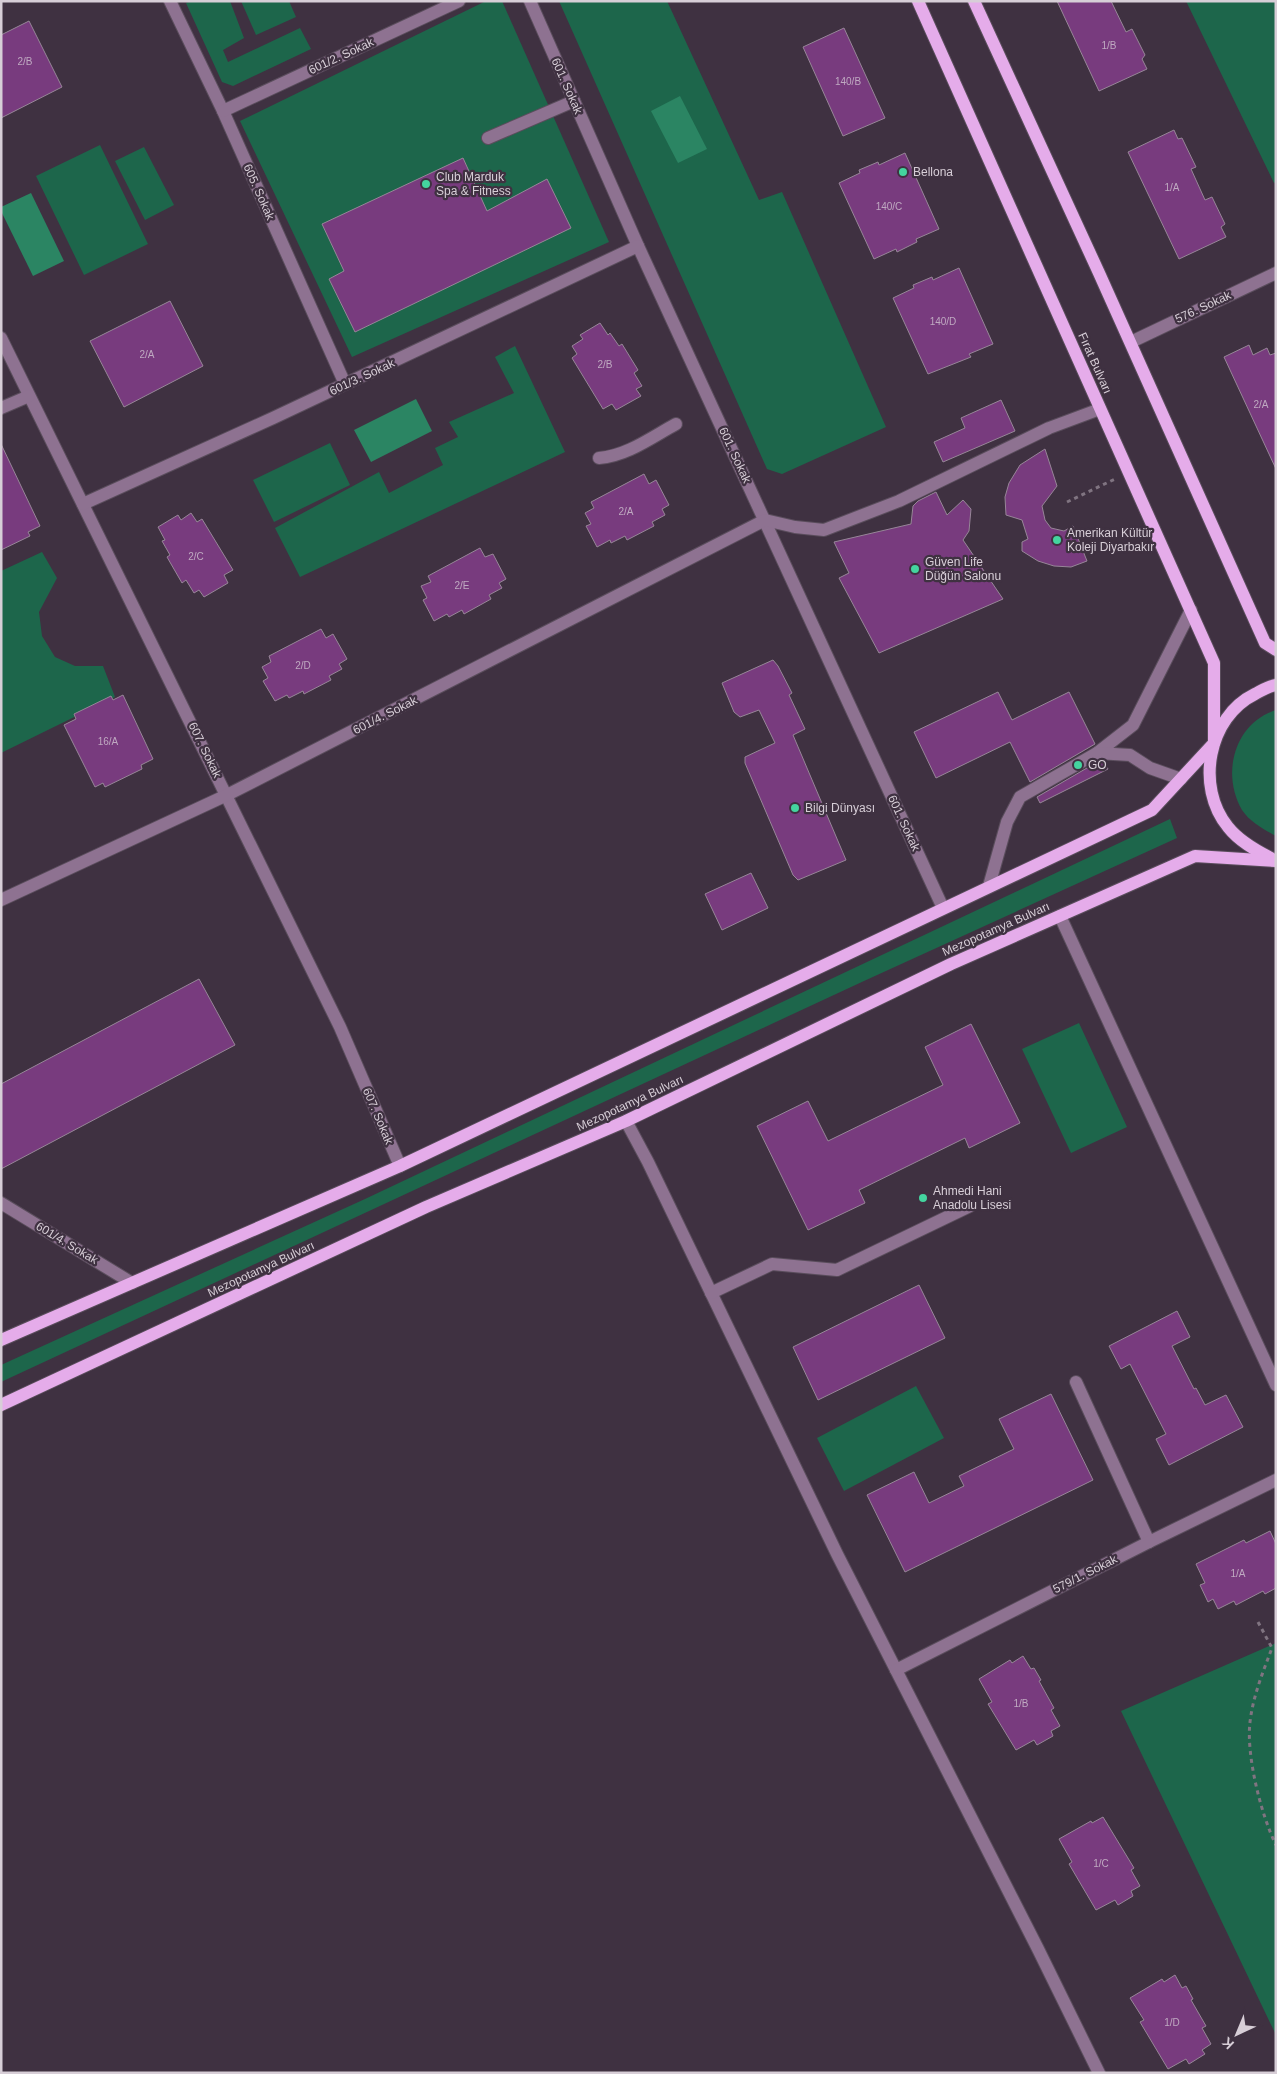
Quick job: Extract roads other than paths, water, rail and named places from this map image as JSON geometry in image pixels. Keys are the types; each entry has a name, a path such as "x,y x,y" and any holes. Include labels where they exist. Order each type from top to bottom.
{"main road":[{"name":"Fırat Bulvarı","path":"918,1 1214,663 1214,743"},
{"path":"974,1 1265,643 1276,650"},
{"path":"1276,685 1246,698 1226,718 1214,743 1208,772 1213,801 1227,827 1250,847 1276,861"},
{"path":"1,1340 400,1166 1152,810 1214,743"},
{"name":"Mezopotamya Bulvarı","path":"1,1405 426,1207 626,1121 950,964 1196,856 1276,861"}],"street":[{"name":"605. Sokak","path":"170,1 223,110 345,384"},
{"name":"601/2. Sokak","path":"223,110 459,1"},
{"name":"601. Sokak","path":"530,1 638,246 943,908"},
{"path":"488,138 574,101"},
{"name":"601/3. Sokak","path":"84,504 638,246"},
{"name":"576. Sokak","path":"1130,342 1276,273"},
{"name":"607. Sokak","path":"1,338 340,1026 400,1166"},
{"path":"1,408 29,396"},
{"path":"764,520 795,527 824,530 899,501 1049,428 1100,409"},
{"path":"599,458 609,458 626,451 676,424"},
{"name":"601/4. Sokak","path":"1,900 227,795 764,520"},
{"path":"989,886 1008,822 1020,797 1097,753 1133,725 1191,610"},
{"path":"1097,753 1130,755 1150,768 1181,779"},
{"path":"1060,916 1276,1385"},
{"path":"626,1121 837,1554 1034,1940 1099,2073"},
{"name":"601/4. Sokak","path":"1,1203 132,1283"},
{"path":"711,1293 772,1264 837,1270 970,1206"},
{"path":"1076,1382 1149,1542"},
{"name":"579/1. Sokak","path":"896,1670 1276,1480"}],"place":[{"name":"Bellona","path":"903,172"},
{"name":"Club Marduk Spa & Fitness","path":"426,184"},
{"name":"Amerikan Kültür Koleji Diyarbakır","path":"1057,540"},
{"name":"Güven Life Düğün Salonu","path":"915,569"},
{"name":"GO","path":"1078,765"},
{"name":"Bilgi Dünyası","path":"795,808"},
{"name":"Ahmedi Hani Anadolu Lisesi","path":"923,1198"}]}
